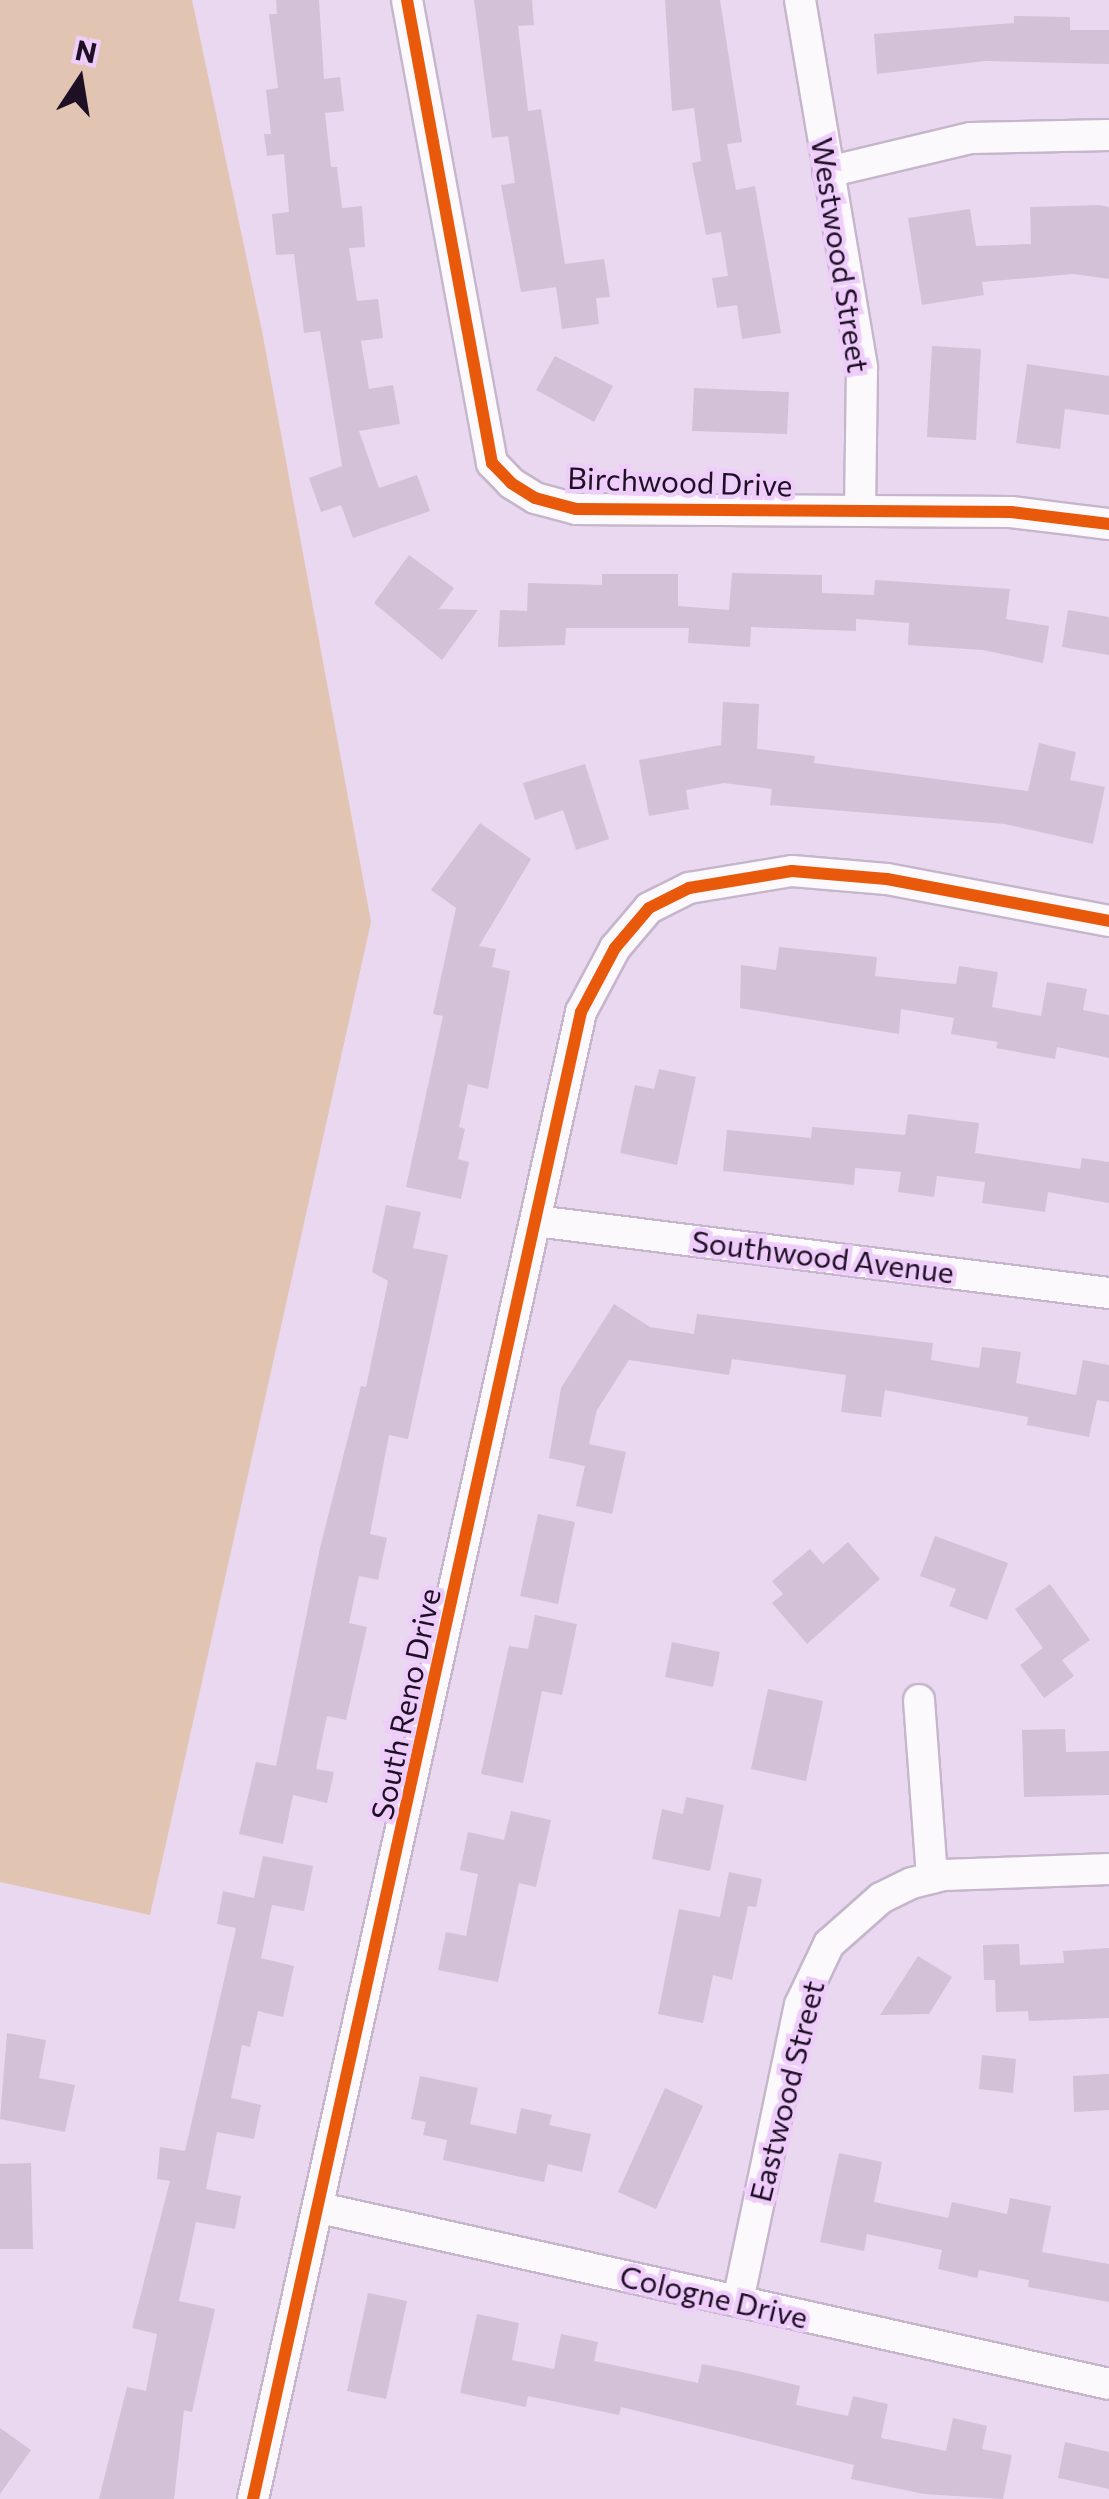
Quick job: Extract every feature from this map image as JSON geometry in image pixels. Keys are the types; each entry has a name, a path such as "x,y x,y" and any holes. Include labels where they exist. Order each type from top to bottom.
{"street":[{"name":"Birchwood Drive","path":"408,0 492,463 535,498 576,508 1011,512 1109,524"},
{"name":"Westwood Street","path":"800,0 862,368 860,510"},
{"path":"828,172 972,138 1109,136"},
{"name":"South Reno Drive","path":"252,2499 320,2208 581,1012 630,930 648,908 689,888 792,871 887,879 1109,921"},
{"name":"Southwood Avenue","path":"536,1221 1109,1292"},
{"path":"919,1700 932,1878"},
{"name":"Eastwood Street","path":"738,2301 812,1973 853,1918 881,1898 932,1878 1109,1869"},
{"name":"Cologne Drive","path":"320,2208 1109,2384"}],"shaded area":[{"path":"0,0 192,0 262,331 371,922 150,1915 0,1882"}],"building":[{"path":"276,0 319,0 324,79 340,77 344,111 325,113 331,167 337,167 342,208 362,206 365,247 349,248 357,301 378,299 383,338 361,341 369,389 393,385 400,424 359,431 379,488 417,475 430,511 353,538 341,505 321,512 309,478 342,466 320,331 304,333 294,254 276,255 272,214 289,212 284,154 267,156 264,134 271,134 266,90 278,88 269,14 277,14"},
{"path":"474,0 532,0 534,25 518,26 528,111 541,109 565,264 604,259 610,297 596,298 599,324 562,329 556,287 521,292 501,185 515,183 508,136 492,138"},
{"path":"665,0 720,0 742,142 727,144 736,190 755,186 781,333 742,339 737,305 717,308 712,278 728,276 721,232 706,235 692,163 701,161 694,108 672,111"},
{"path":"1014,16 1070,17 1070,30 1109,30 1109,64 985,61 877,74 874,34 1014,23"},
{"path":"1030,207 1109,207 1109,279 1074,274 982,282 984,295 922,305 908,218 970,209 976,246 1031,244"},
{"path":"932,346 981,349 976,440 927,437"},
{"path":"555,356 613,386 594,422 536,390"},
{"path":"1027,364 1109,376 1109,415 1065,409 1060,449 1016,443"},
{"path":"694,388 789,392 787,434 692,431"},
{"path":"409,555 454,588 439,609 478,610 442,660 374,603"},
{"path":"732,573 822,575 822,593 874,595 875,580 1010,589 1006,619 1049,626 1043,663 983,650 908,645 909,623 856,619 856,631 751,627 750,647 688,643 689,628 566,628 565,645 498,647 500,610 527,611 528,583 602,585 602,574 678,574 678,606 729,610"},
{"path":"1068,610 1109,617 1109,655 1062,647"},
{"path":"723,702 759,704 757,749 815,756 814,763 1028,791 1039,743 1076,752 1070,780 1105,787 1093,844 1005,824 770,805 772,789 724,783 686,790 689,809 649,816 639,760 721,745"},
{"path":"585,764 609,839 576,850 563,810 535,820 523,783"},
{"path":"480,823 531,859 479,946 496,949 492,967 510,971 488,1089 468,1084 459,1127 465,1129 458,1159 469,1162 461,1199 406,1187 443,1016 433,1014 456,908 431,890"},
{"path":"779,947 877,957 875,976 956,984 959,966 998,972 992,1007 1041,1016 1047,982 1087,989 1083,1010 1109,1015 1109,1058 1057,1047 1055,1059 996,1048 998,1042 951,1034 954,1018 901,1009 899,1034 740,1008 741,965 776,970"},
{"path":"659,1069 696,1077 677,1165 620,1153 635,1085 654,1089"},
{"path":"908,1114 979,1123 975,1153 1080,1169 1082,1158 1109,1162 1109,1203 1048,1192 1045,1212 982,1203 985,1182 937,1176 934,1197 898,1192 901,1172 855,1168 854,1185 723,1171 727,1130 811,1138 812,1127 905,1135"},
{"path":"386,1205 421,1212 413,1248 448,1255 408,1439 389,1435 370,1534 387,1538 378,1580 359,1576 349,1623 367,1627 346,1720 327,1716 316,1769 334,1772 327,1803 293,1795 283,1844 239,1834 256,1762 276,1766 320,1548 361,1386 366,1387 388,1281 372,1272"},
{"path":"614,1304 650,1327 694,1334 697,1314 933,1343 931,1360 979,1368 982,1347 1021,1352 1016,1383 1076,1395 1083,1360 1109,1365 1109,1402 1097,1400 1089,1437 1027,1425 1028,1417 885,1390 881,1417 841,1412 846,1375 732,1359 729,1375 629,1360 597,1410 589,1444 626,1452 612,1514 576,1506 585,1466 549,1458 561,1388"},
{"path":"538,1514 575,1522 558,1604 520,1596"},
{"path":"935,1536 1008,1563 987,1620 949,1606 956,1589 920,1576"},
{"path":"848,1542 880,1579 807,1644 772,1603 783,1594 772,1581 810,1549 823,1564"},
{"path":"1050,1584 1090,1640 1062,1660 1074,1676 1044,1698 1020,1665 1043,1648 1015,1609"},
{"path":"535,1615 577,1624 562,1695 542,1691 523,1783 481,1774 509,1646 528,1649"},
{"path":"672,1642 720,1652 713,1687 665,1677"},
{"path":"768,1689 823,1701 806,1781 751,1769"},
{"path":"1065,1729 1066,1752 1109,1751 1109,1795 1024,1797 1022,1730"},
{"path":"686,1797 724,1805 710,1871 652,1859 662,1809 683,1814"},
{"path":"511,1811 551,1820 536,1887 519,1883 498,1982 438,1970 446,1932 466,1936 478,1874 460,1870 468,1832 504,1840"},
{"path":"263,1856 313,1866 304,1911 272,1905 261,1958 294,1966 283,2017 258,2011 250,2047 242,2045 231,2098 261,2105 254,2139 217,2132 206,2189 241,2196 235,2229 196,2222 179,2301 215,2309 192,2412 184,2410 174,2499 99,2499 127,2387 146,2391 157,2334 132,2328 170,2181 157,2179 160,2147 185,2151 236,1928 217,1924 223,1891 254,1898"},
{"path":"729,1872 762,1879 756,1907 748,1906 732,1980 713,1975 703,2023 658,2014 679,1909 720,1917"},
{"path":"1019,1944 1020,1965 1064,1963 1063,1951 1109,1948 1109,2018 1029,2021 1028,2011 996,2012 995,1980 984,1980 983,1945"},
{"path":"918,1956 952,1977 929,2014 880,2015"},
{"path":"7,2033 46,2040 39,2078 75,2085 65,2132 0,2119"},
{"path":"982,2055 1016,2059 1013,2093 979,2089"},
{"path":"1109,2074 1109,2110 1074,2112 1073,2076"},
{"path":"420,2076 478,2088 470,2124 516,2134 521,2108 552,2115 549,2125 591,2134 582,2172 548,2164 544,2182 443,2160 447,2140 423,2135 426,2122 411,2119"},
{"path":"665,2088 703,2106 656,2209 618,2192"},
{"path":"839,2153 882,2162 874,2202 948,2218 952,2202 1007,2214 1010,2198 1051,2206 1042,2252 1109,2264 1109,2302 1028,2287 1029,2280 979,2270 977,2278 938,2269 942,2250 867,2234 864,2251 820,2242"},
{"path":"31,2163 33,2249 0,2249 0,2164"},
{"path":"368,2293 407,2301 386,2399 347,2391"},
{"path":"477,2314 519,2323 512,2360 554,2369 561,2334 598,2342 594,2361 698,2383 702,2364 800,2386 796,2405 848,2416 853,2396 888,2404 881,2438 946,2451 953,2418 987,2426 982,2449 1012,2455 1003,2499 924,2494 851,2479 854,2465 621,2407 619,2415 528,2396 526,2407 460,2393"},
{"path":"0,2428 31,2450 0,2494"},
{"path":"1065,2442 1109,2452 1109,2489 1058,2478"}],"cycle path":[{"path":"407,0 492,463 511,483 535,498 576,509 1011,512 1109,524"},
{"path":"253,2499 581,1012 615,948 649,908 689,888 792,871 887,879 1109,921"}]}
